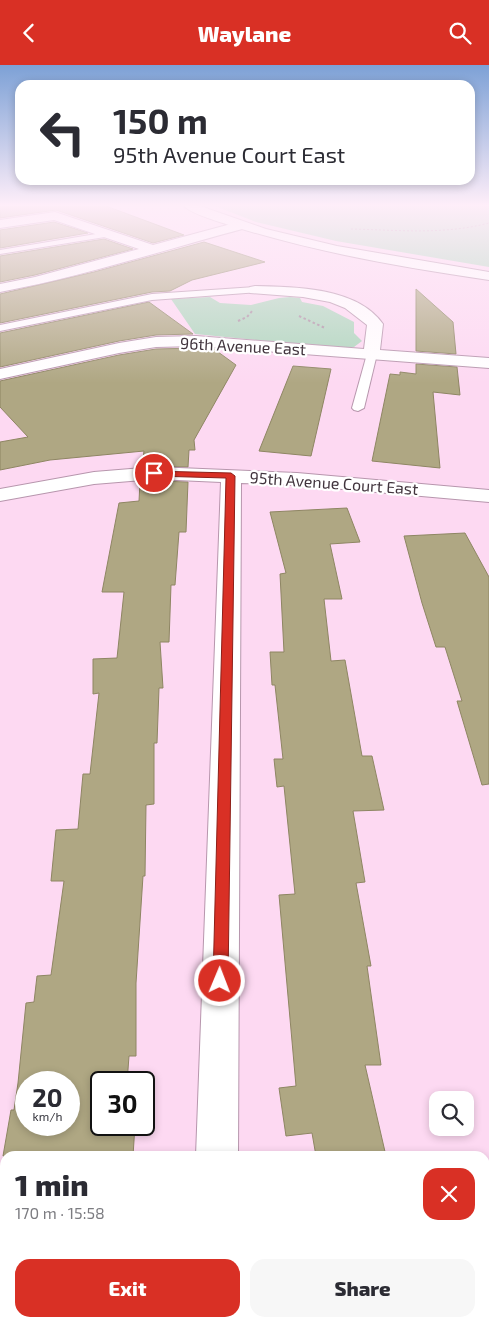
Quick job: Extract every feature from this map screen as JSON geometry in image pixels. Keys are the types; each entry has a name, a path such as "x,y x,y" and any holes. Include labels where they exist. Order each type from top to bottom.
{"street":[{"path":"0,288 36,281 97,265"},
{"path":"422,265 489,276"},
{"path":"255,291 302,292 336,299 351,306 367,315 376,325 372,354"},
{"name":"96th Avenue East","path":"0,374 119,348 156,342 196,341 489,363"},
{"name":"95th Avenue Court East","path":"0,495 94,478 154,473 298,479 489,496"},
{"path":"217,1151 231,476"}],"lane":[{"path":"0,328 152,297 255,291"},
{"path":"358,408 372,354"}],"green space":[{"path":"210,297 220,303 251,305 279,298 300,298 302,302 323,306 354,322 354,333 362,341 354,347 338,348 195,334 171,299"}],"building":[{"path":"0,265 73,265 35,275 0,282"},
{"path":"120,265 253,265 192,280 170,291 152,292 0,323 0,294"},
{"path":"416,289 453,322 456,354 416,351"},
{"path":"149,302 193,334 156,335 119,341 0,367 0,333"},
{"path":"156,349 214,349 236,365 194,440 195,450 189,450 188,467 142,466 144,451 50,460 0,470 0,442 28,437 0,407 0,381 119,355"},
{"path":"416,364 457,367 460,395 433,392 440,468 372,461 390,374 400,375 400,372 416,374"},
{"path":"293,366 331,369 311,456 259,451"},
{"path":"140,482 188,482 186,532 179,532 175,585 171,585 169,642 160,642 163,688 159,688 157,743 154,743 154,804 146,805 145,876 143,876 136,983 136,1056 129,1056 128,1071 90,1071 90,1136 134,1136 133,1151 4,1151 11,1110 14,1110 15,1103 15,1136 80,1136 80,1071 19,1071 26,1003 34,1002 37,976 51,975 64,881 51,881 56,830 78,829 83,774 90,774 99,693 93,694 93,659 117,658 124,592 102,592 119,503 139,501"},
{"path":"347,508 360,542 330,544 342,599 324,599 331,661 345,660 362,756 372,756 384,810 353,811 365,882 356,883 371,966 367,966 381,1065 365,1065 385,1151 315,1151 312,1133 286,1136 279,1088 296,1086 279,895 295,894 284,786 277,787 274,759 283,759 275,685 272,685 270,652 284,652 280,574 286,573 270,512"},
{"path":"465,533 489,577 489,784 482,785 457,701 462,701 445,647 436,647 404,536"}],"route":[{"path":"154,473 231,476 220,981"}]}
